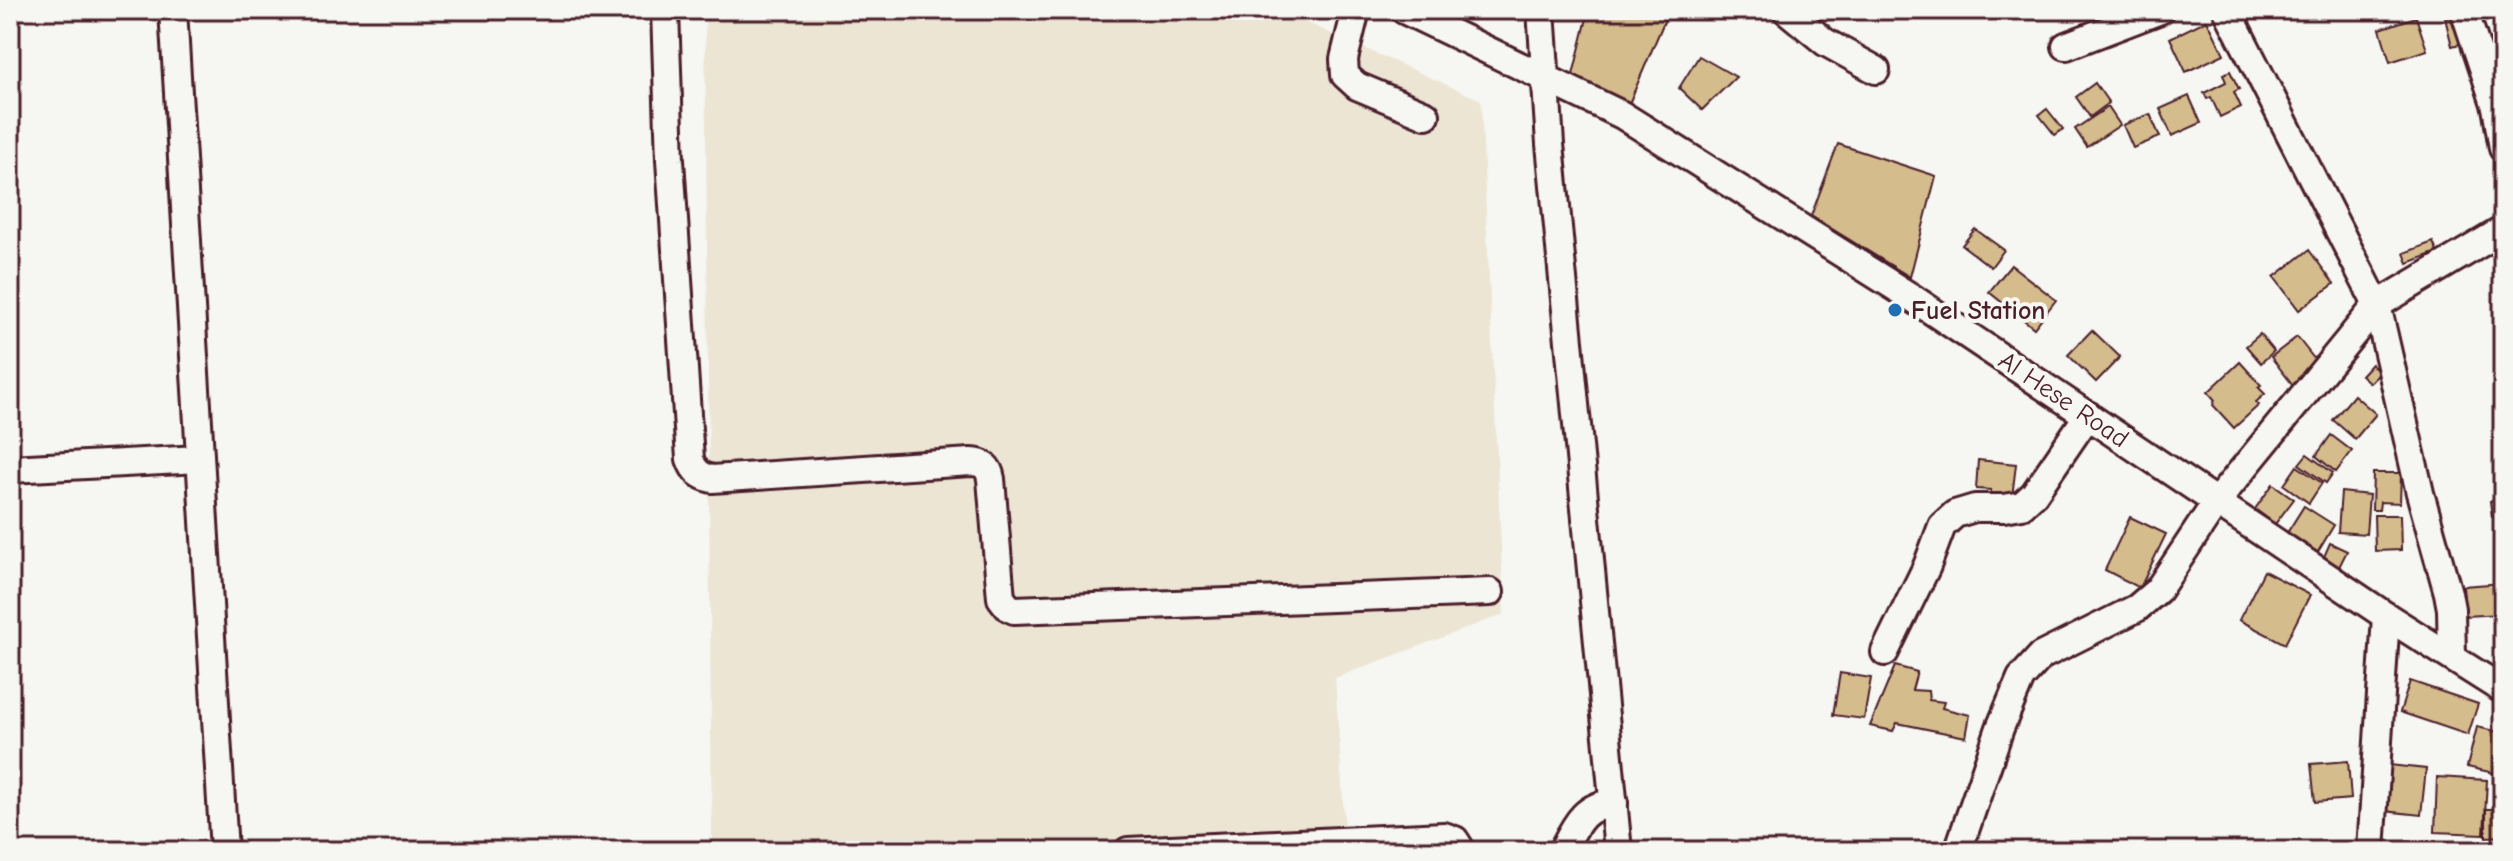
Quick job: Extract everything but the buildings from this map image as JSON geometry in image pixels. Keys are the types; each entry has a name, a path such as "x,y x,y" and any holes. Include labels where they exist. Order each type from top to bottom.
{"street":[{"path":"173,10 224,851"},
{"path":"665,10 670,160 690,459 702,476 712,479 971,462 983,464 991,479 1001,598 1014,610 1490,592"},
{"path":"1356,10 1344,59 1345,75 1357,86 1426,115"},
{"name":"Al Hese Road","path":"1404,10 1622,115 1911,297 2386,616 2503,690"},
{"path":"1541,10 1618,851"},
{"path":"1786,10 1825,42 1876,70"},
{"path":"2066,46 2160,10"},
{"path":"2227,10 2377,305 2420,493 2450,601 2452,657"},
{"path":"2464,10 2499,106 2503,148"},
{"path":"1958,851 2000,728 2021,678 2041,656 2137,608 2158,590 2217,501 2377,305 2503,230"},
{"path":"1885,652 1927,566 1942,526 1955,514 1975,508 2022,505 2034,494 2088,415"},
{"path":"10,455 200,452"},
{"path":"10,469 200,452"},
{"path":"2371,851 2386,616"},
{"path":"1562,851 1588,811 1600,804 1614,803"},
{"path":"1128,851 1444,836 1455,840 1462,851"}],"shaded area":[{"path":"705,10 1278,10 1481,100 1504,614 1335,678 1346,846 1129,851 712,851"}],"place":[{"name":"Fuel Station","path":"1895,310"}]}
